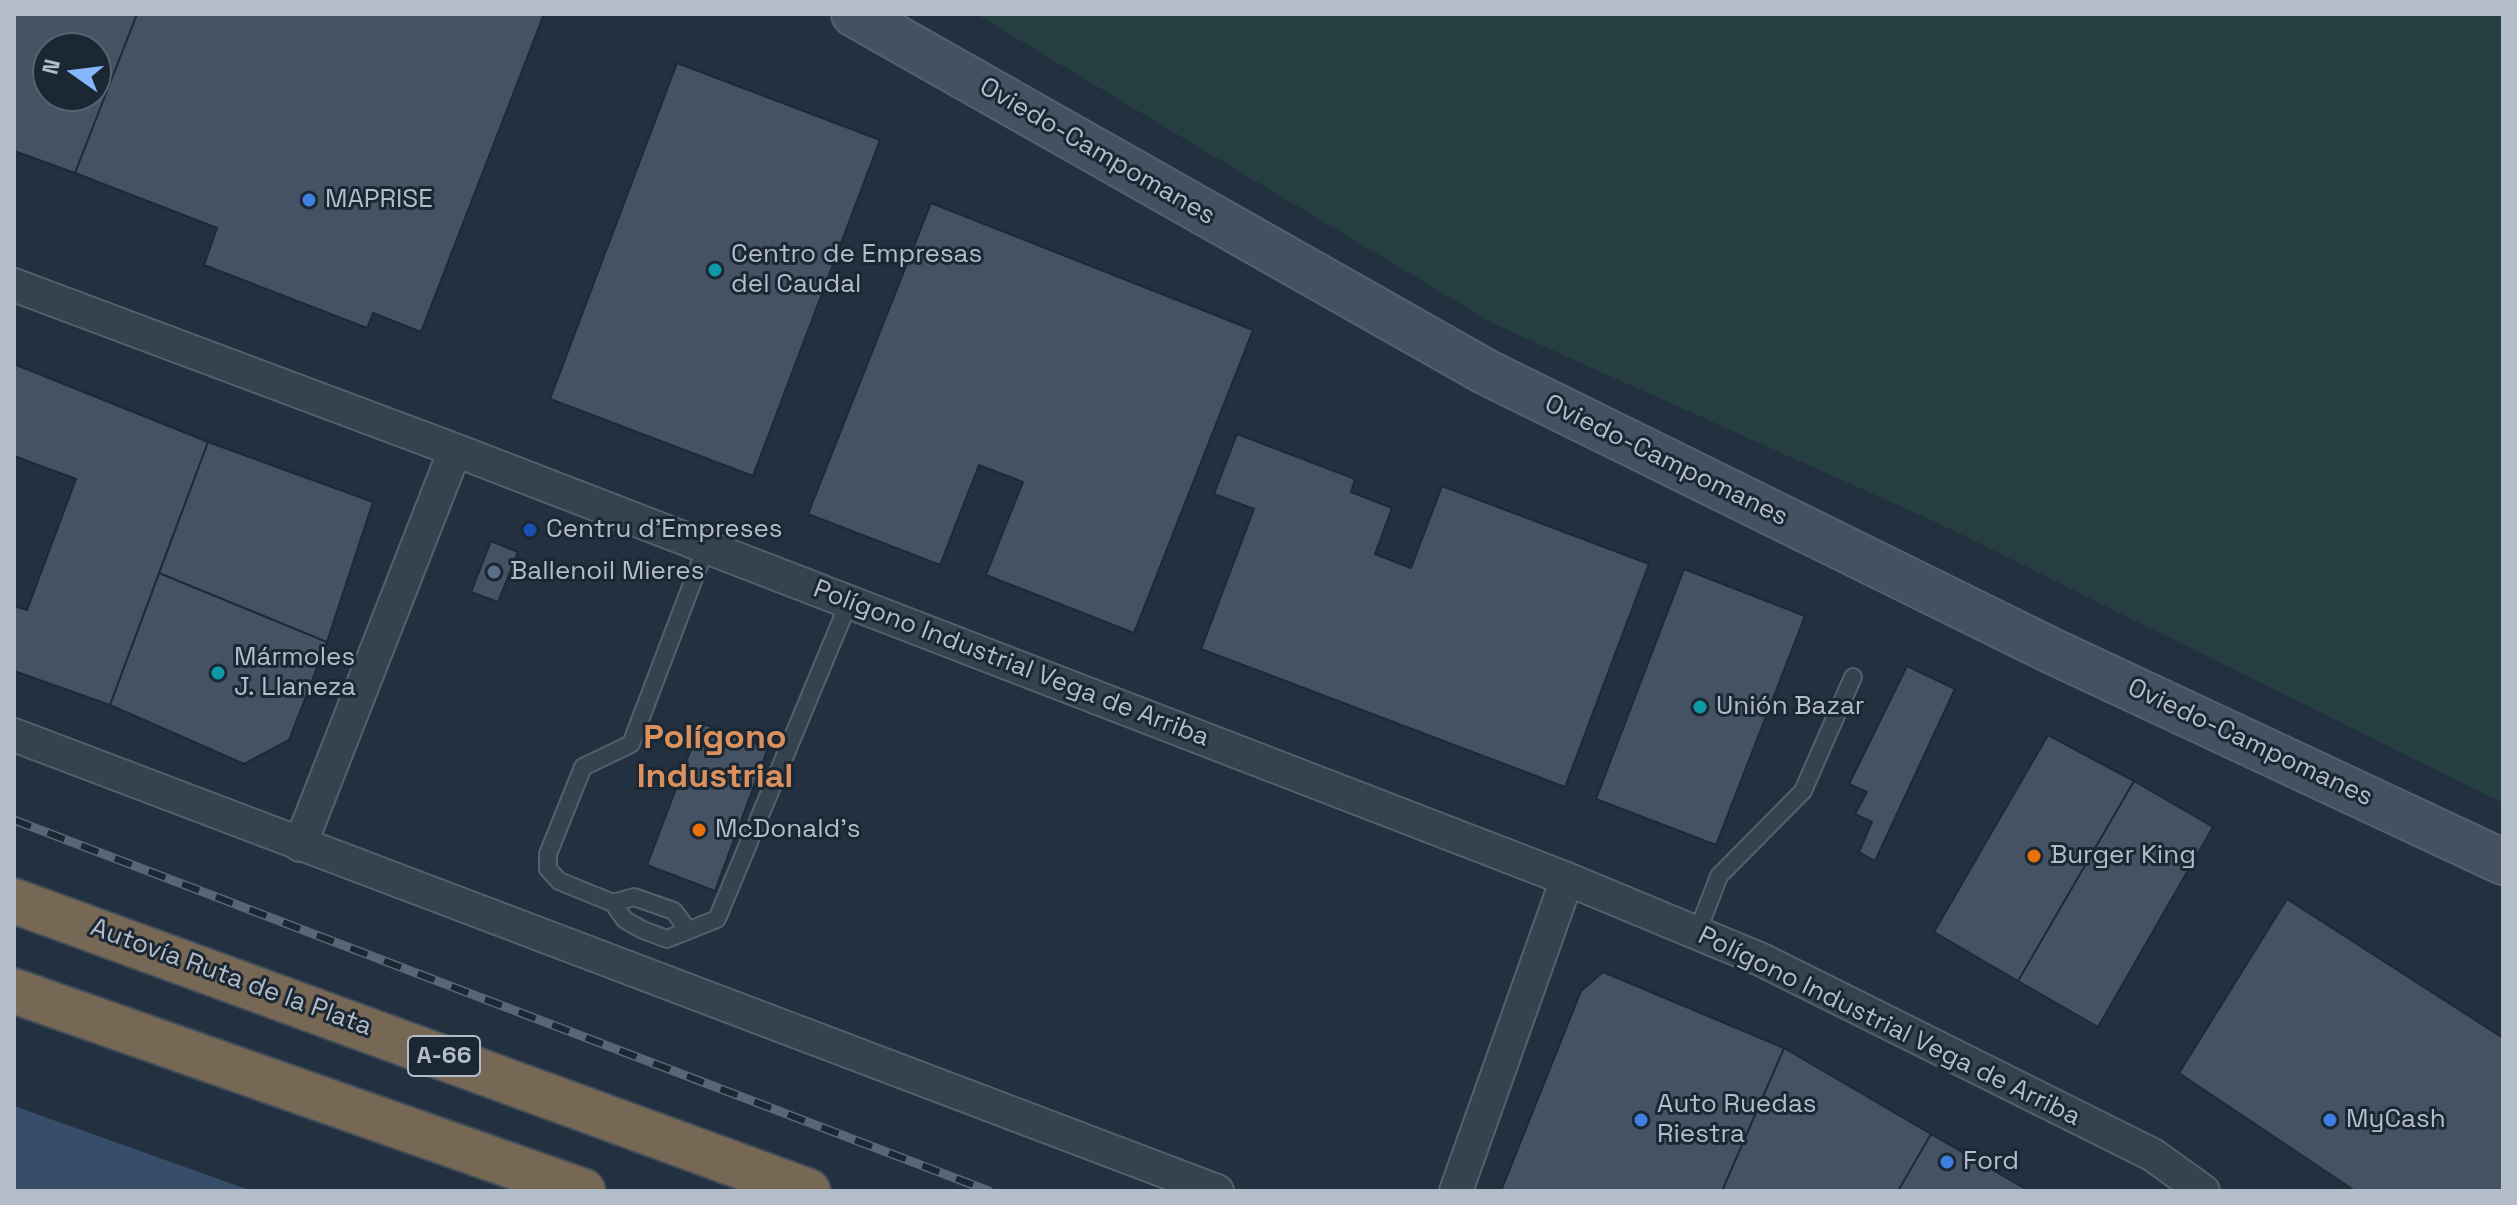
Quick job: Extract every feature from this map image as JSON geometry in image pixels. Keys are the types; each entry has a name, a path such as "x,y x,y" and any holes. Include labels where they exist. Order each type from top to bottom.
{"highway":[{"path":"14,894 80,923"},
{"name":"Autovía Ruta de la Plata","path":"14,901 808,1191"},
{"path":"14,991 583,1191"},
{"path":"14,1013 211,1061"}],"street":[{"name":"Oviedo-Campomanes","path":"854,14 1486,372 2052,651 2503,862"},
{"name":"Polígono Industrial Vega de Arriba","path":"14,285 455,450 1567,879 1762,960 2153,1155 2203,1191"},
{"path":"300,845 455,450"},
{"path":"14,735 1217,1191"},
{"path":"1456,1191 1567,879"}],"lane":[{"path":"706,547 631,744 583,767 548,854 548,869 559,881 613,903 625,920 643,930 667,939 717,919 849,602"},
{"path":"1697,933 1719,876 1803,791 1853,677"},
{"path":"613,903 634,897 674,911 688,930"}],"green space":[{"path":"976,14 2503,14 2503,803 1942,525 1494,324"}],"water":[{"path":"14,1106 252,1191 14,1191"}],"building":[{"path":"14,14 137,14 112,78 112,32 32,32 32,112 99,112 75,173 14,151"},
{"name":"MAPRISE","path":"137,14 544,14 421,332 373,313 367,328 204,265 217,228 75,173 99,112 112,112 112,78"},
{"name":"Centro de Empresas del Caudal","path":"677,63 880,140 753,476 550,399"},
{"path":"931,203 1253,330 1134,633 986,575 1023,482 979,465 940,565 808,514"},
{"path":"14,364 208,442 110,705 14,671 14,606 27,610 76,479 14,456"},
{"path":"1237,434 1355,479 1351,492 1392,508 1375,554 1411,568 1442,486 1649,564 1565,787 1201,649 1254,509 1214,494"},
{"path":"208,442 373,502 327,642 159,573"},
{"name":"Ballenoil Mieres","path":"491,541 518,552 498,602 471,592"},
{"name":"Unión Bazar","path":"1684,569 1805,616 1716,845 1596,799"},
{"name":"Mármoles J. Llaneza","path":"159,573 327,642 289,740 244,764 110,705"},
{"path":"1907,666 1955,689 1875,861 1859,852 1872,822 1855,814 1867,792 1849,784"},
{"name":"McDonald's","path":"701,723 768,748 715,891 647,865"},
{"name":"Burger King","path":"2048,735 2134,781 2018,981 1934,932"},
{"path":"2134,781 2213,827 2098,1027 2018,981"},
{"path":"2287,899 2503,1038 2503,1191 2355,1191 2179,1073"},
{"name":"Auto Ruedas Riestra","path":"1603,972 1784,1048 1722,1191 1501,1191 1581,991"},
{"path":"1784,1048 1931,1134 1898,1191 1722,1191"},
{"name":"Ford","path":"1931,1134 2029,1191 1898,1191"}],"railway":[{"path":"14,820 989,1191"}],"place":[{"name":"MAPRISE","path":"309,200"},
{"name":"Centro de Empresas del Caudal","path":"715,270"},
{"name":"Centru d'Empreses","path":"530,530"},
{"name":"Ballenoil Mieres","path":"494,572"},
{"name":"Mármoles J. Llaneza","path":"218,673"},
{"name":"Unión Bazar","path":"1700,707"},
{"name":"McDonald's","path":"699,830"},
{"name":"Burger King","path":"2034,856"},
{"name":"Auto Ruedas Riestra","path":"1641,1120"},
{"name":"MyCash","path":"2330,1120"},
{"name":"Ford","path":"1947,1162"}],"district":[{"name":"Polígono Industrial","path":"715,758"}]}
